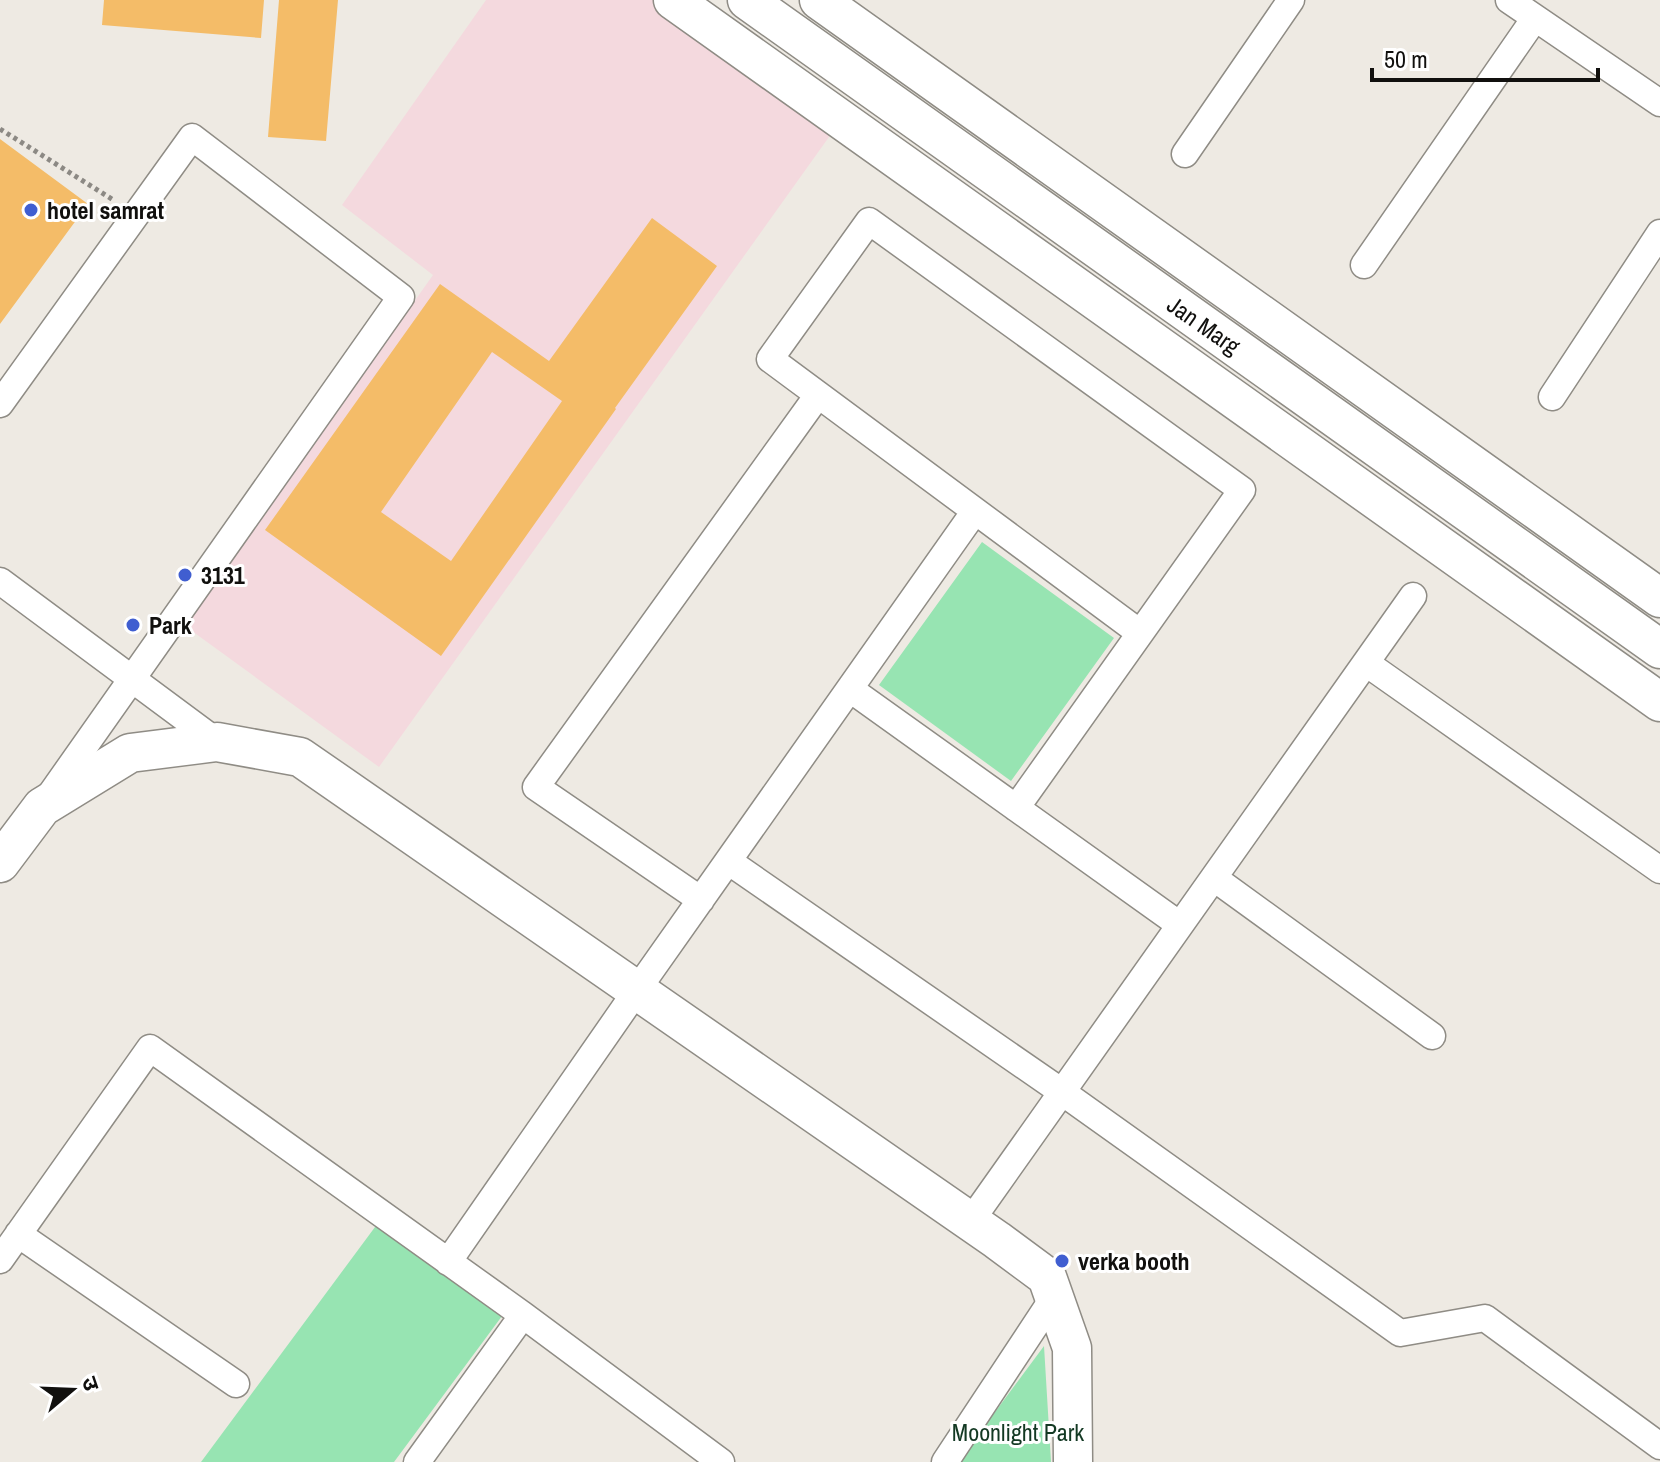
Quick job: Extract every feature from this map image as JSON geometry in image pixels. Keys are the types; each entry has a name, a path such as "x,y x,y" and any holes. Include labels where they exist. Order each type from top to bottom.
{"street":[{"path":"673,0 1660,702"},
{"name":"Jan Marg","path":"747,0 1660,649"},
{"name":"Jan Marg","path":"819,0 1660,598"},
{"path":"1185,154 1291,0"},
{"path":"1509,0 1660,103"},
{"path":"1364,265 1535,18"},
{"path":"0,404 192,137 401,297 0,863"},
{"path":"1016,808 1242,490 869,221 770,359 1140,633"},
{"path":"1552,397 1660,233"},
{"path":"701,900 536,787 818,395"},
{"path":"448,1262 975,511"},
{"path":"0,581 217,742"},
{"path":"970,1222 1413,596"},
{"path":"1366,663 1660,870"},
{"path":"850,689 1180,925"},
{"path":"42,807 130,753 217,742 300,757 1047,1277 1072,1348 1073,1462"},
{"path":"728,861 1062,1092 1400,1333 1485,1318 1660,1446"},
{"path":"1214,878 1432,1036"},
{"path":"0,1260 150,1048 523,1315 721,1462"},
{"path":"18,1234 236,1384"},
{"path":"945,1462 1054,1297"},
{"path":"417,1462 523,1315"}],"path":[{"path":"0,129 136,214"}],"shaded area":[{"path":"486,0 667,0 839,123 379,767 185,626 433,275 342,205"}],"green space":[{"path":"982,542 1114,638 1011,781 879,685"},
{"path":"378,1223 505,1312 394,1462 201,1462"},
{"name":"Moonlight Park","path":"1044,1346 1051,1462 958,1462"}],"building":[{"path":"104,0 264,0 261,38 102,25"},
{"path":"279,0 338,0 326,141 268,137"},
{"path":"0,139 88,204 0,324"},
{"path":"652,218 717,266 441,656 265,530 440,284 549,361","holes":["492,352 562,401 451,561 381,512"]}],"place":[{"name":"hotel samrat","path":"31,210"},
{"name":"3131","path":"185,575"},
{"name":"Park","path":"133,625"},
{"name":"verka booth","path":"1062,1261"}]}
